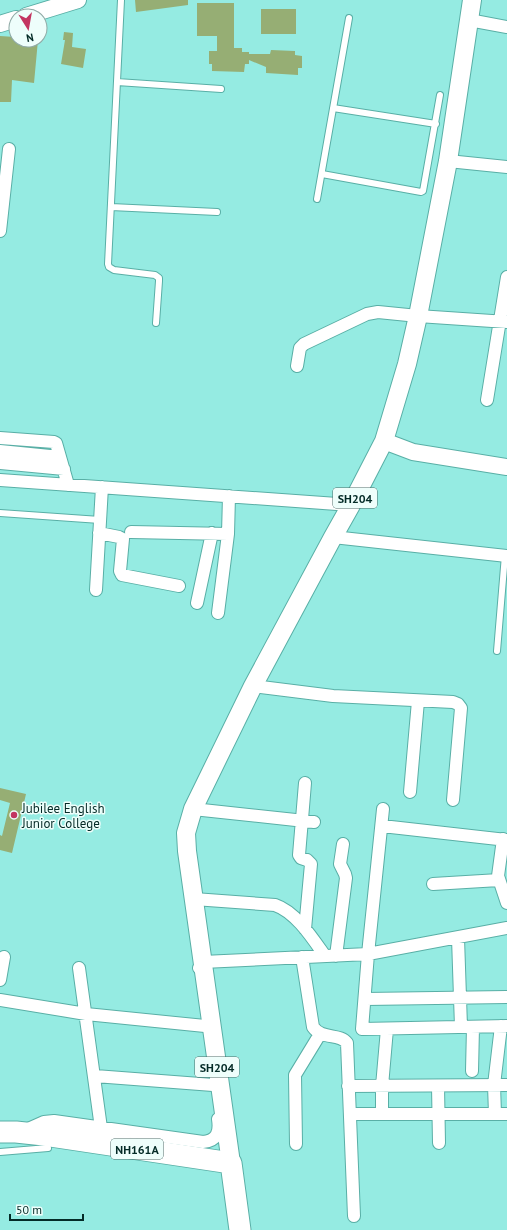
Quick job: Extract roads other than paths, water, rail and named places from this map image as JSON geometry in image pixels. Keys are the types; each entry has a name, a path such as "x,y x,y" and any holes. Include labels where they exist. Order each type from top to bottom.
{"highway":[{"name":"NH161A","path":"13,1136 231,1163"},
{"path":"231,1163 240,1230"}],"main road":[{"name":"SH204","path":"231,1163 187,851 186,833 192,809 253,686 384,441 407,364 418,316 438,171 472,0"}],"street":[{"path":"48,9 78,0"},
{"path":"469,20 507,27"},
{"path":"0,231 2,199 9,149"},
{"path":"438,171 507,167"},
{"path":"487,400 503,321 507,277"},
{"path":"297,366 300,348 304,344 367,314 378,312 503,321"},
{"path":"0,438 56,443 68,485"},
{"path":"384,441 413,452 507,466"},
{"path":"0,452 60,457"},
{"path":"0,463 64,469"},
{"path":"0,480 351,505"},
{"path":"96,590 102,487"},
{"path":"218,613 228,534 229,496"},
{"path":"131,532 228,534"},
{"path":"99,533 123,539 120,572 122,575 179,586"},
{"path":"197,603 212,533"},
{"path":"333,537 506,556"},
{"path":"253,686 333,696 453,702 458,704 460,706 453,800"},
{"path":"410,792 418,701"},
{"path":"305,783 308,821 299,855 311,864 305,929"},
{"path":"192,809 308,821"},
{"path":"362,1029 383,809"},
{"path":"382,826 505,839 499,880 507,903"},
{"path":"331,956 346,878 340,864 343,844"},
{"path":"433,884 499,880"},
{"path":"194,899 275,905 281,907 287,911 331,956"},
{"path":"13,1136 49,1121 203,1142 214,1140 219,1131 199,968 204,966 368,954 507,928"},
{"path":"458,938 461,1027"},
{"path":"0,980 4,957"},
{"path":"302,958 313,1028 320,1034 346,1041"},
{"path":"79,968 101,1128"},
{"path":"365,998 507,997"},
{"path":"0,1000 86,1014 205,1026"},
{"path":"346,1041 362,1029 504,1026 494,1085 501,1114 350,1114"},
{"path":"472,1071 474,1027"},
{"path":"382,1114 382,1086 386,1028"},
{"path":"296,1144 295,1075 320,1034"},
{"path":"346,1041 354,1216"},
{"path":"95,1076 213,1085"},
{"path":"348,1086 507,1085"},
{"path":"438,1086 439,1143"}],"lane":[{"path":"120,0 109,267 114,270 158,276 159,281 156,323"},
{"path":"317,199 349,18"},
{"path":"117,82 221,89"},
{"path":"322,174 419,193 423,191 438,171 436,124 440,95"},
{"path":"333,108 436,124"},
{"path":"111,207 217,212"},
{"path":"0,513 100,520"},
{"path":"497,652 506,556"},
{"path":"0,1152 13,1136"}],"place":[{"name":"Jubilee English Junior College","path":"14,815"}]}
